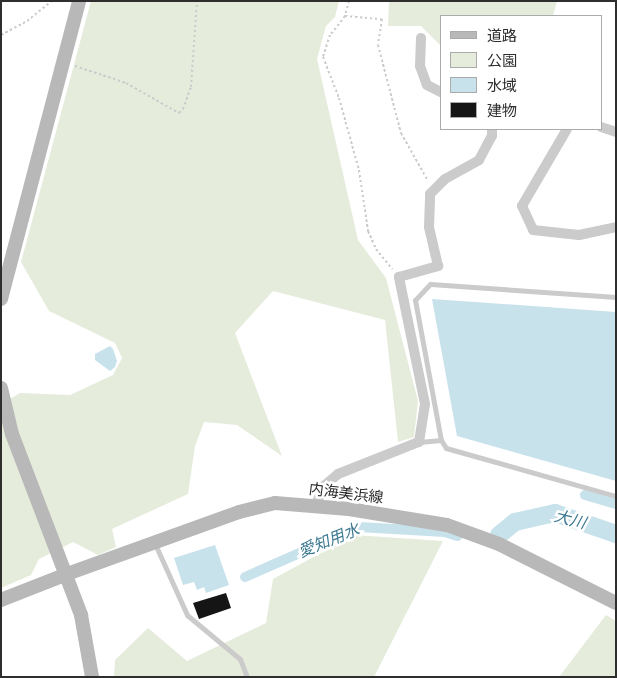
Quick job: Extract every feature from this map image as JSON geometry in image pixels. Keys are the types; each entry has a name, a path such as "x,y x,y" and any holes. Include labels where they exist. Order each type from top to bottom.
{"main road":[{"path":"1,299 79,1"},
{"path":"1,388 12,434 67,574 81,615 92,677"},
{"name":"内海美浜線","path":"1,600 239,512 275,503 349,509 447,525 499,544 616,603"}],"street":[{"path":"421,38 420,66 427,85 440,92"},
{"path":"602,127 616,132"},
{"path":"315,506 325,485 338,474 420,442 426,404 399,277 438,266 429,227 430,194 445,179 480,160 492,136 492,130"},
{"path":"566,130 522,206 533,230 579,235 616,227"}],"lane":[{"path":"616,297 430,284 415,300 441,440 446,448 616,496"},
{"path":"420,442 441,440"},
{"path":"156,544 187,615 240,659 247,677"}],"path":[{"path":"1,35 27,21 52,1"},
{"path":"63,60 80,68 126,83 178,113 183,109 191,87 197,1"},
{"path":"349,1 345,16 330,35 323,57 339,98 359,170 368,232 376,249 399,277"},
{"path":"345,16 382,18 378,45 401,133 428,181 430,194"}],"green space":[{"path":"91,1 339,1 335,17 326,26 317,59 358,240 386,278 418,401 414,437 398,442 385,320 273,291 235,333 282,456 237,425 204,422 195,446 188,494 112,529 116,547 98,555 73,542 39,559 31,575 1,588 1,404 20,393 70,395 113,375 122,358 115,343 49,311 21,262"},
{"path":"389,1 557,1 553,15 440,15 440,45 421,26 388,26"},
{"path":"354,535 443,541 374,677 114,677 115,660 148,628 187,661 266,623 273,579"},
{"path":"606,615 616,621 616,677 559,677"}],"water":[{"path":"432,299 616,312 616,481 457,436"},
{"path":"110,346 117,361 115,367 110,371 95,360 95,354"},
{"path":"215,545 229,585 206,593 204,587 197,590 194,582 183,585 174,558"}],"building":[{"path":"226,593 231,608 199,619 193,603"}],"waterway":[{"name":"愛知用水","path":"585,495 616,504"},
{"name":"大川","path":"499,535 515,522 555,513 616,534"},
{"name":"愛知用水","path":"245,577 359,527 445,532 457,536"}]}
